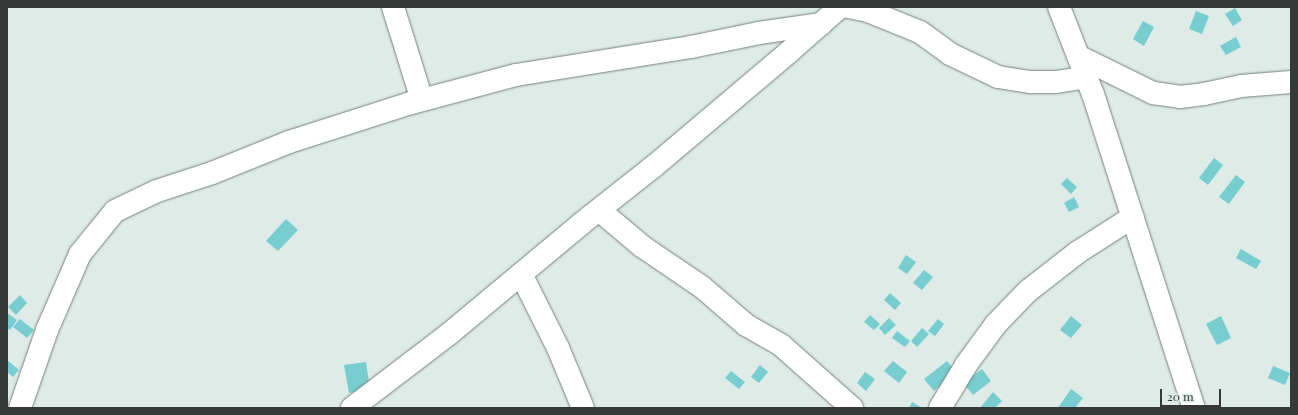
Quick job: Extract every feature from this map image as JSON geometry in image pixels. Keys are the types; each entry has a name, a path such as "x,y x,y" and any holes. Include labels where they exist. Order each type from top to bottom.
{"street":[{"path":"393,7 422,100"},
{"path":"352,408 449,334 598,210 653,167 840,7"},
{"path":"848,7 868,10 920,32 950,54 998,77 1031,82 1056,82 1086,77"},
{"path":"1059,7 1086,77 1133,217 1194,408"},
{"path":"20,408 47,330 80,254 115,211 157,191 212,173 289,142 422,100 516,75 691,47 759,33 821,24"},
{"path":"1078,56 1153,94 1180,97 1204,94 1240,86 1282,83 1291,71"},
{"path":"598,210 643,247 702,287 746,325 781,345 852,408"},
{"path":"940,408 966,365 996,324 1023,297 1078,252 1133,217"},
{"path":"521,274 558,348 583,408"}],"building":[{"path":"1235,8 1242,20 1233,26 1225,14"},
{"path":"1196,11 1209,16 1202,34 1189,29"},
{"path":"1143,21 1154,27 1144,46 1133,39"},
{"path":"1236,37 1241,47 1226,55 1220,46"},
{"path":"1214,158 1223,165 1208,185 1199,178"},
{"path":"1236,175 1245,182 1229,204 1219,197"},
{"path":"1067,178 1077,187 1071,194 1061,184"},
{"path":"1074,197 1079,207 1069,212 1064,203"},
{"path":"286,219 298,230 278,251 266,241"},
{"path":"1241,249 1261,261 1256,269 1236,258"},
{"path":"906,255 916,262 907,274 898,268"},
{"path":"924,270 933,277 922,290 913,283"},
{"path":"890,293 901,303 895,310 884,300"},
{"path":"20,295 27,303 16,315 8,307"},
{"path":"7,313 17,320 10,330 7,328"},
{"path":"870,315 880,324 874,330 864,322"},
{"path":"1071,316 1082,325 1071,338 1060,330"},
{"path":"1221,316 1231,338 1217,345 1206,324"},
{"path":"889,318 896,325 885,335 879,328"},
{"path":"20,319 34,330 27,338 13,327"},
{"path":"938,319 944,324 935,336 928,331"},
{"path":"922,328 929,334 917,347 911,341"},
{"path":"897,331 910,341 905,347 892,338"},
{"path":"7,360 19,370 13,377 7,372"},
{"path":"893,361 907,372 899,383 884,371"},
{"path":"947,361 956,372 934,391 924,379"},
{"path":"366,362 370,389 349,393 344,365"},
{"path":"760,365 768,372 759,383 751,377"},
{"path":"1273,366 1290,373 1285,385 1268,378"},
{"path":"982,369 991,381 973,395 963,383"},
{"path":"731,371 745,382 739,389 725,378"},
{"path":"865,372 875,379 866,391 857,383"},
{"path":"1071,389 1083,398 1075,408 1058,408"},
{"path":"993,392 1002,401 995,408 980,408"},
{"path":"912,402 922,408 909,408"}]}
